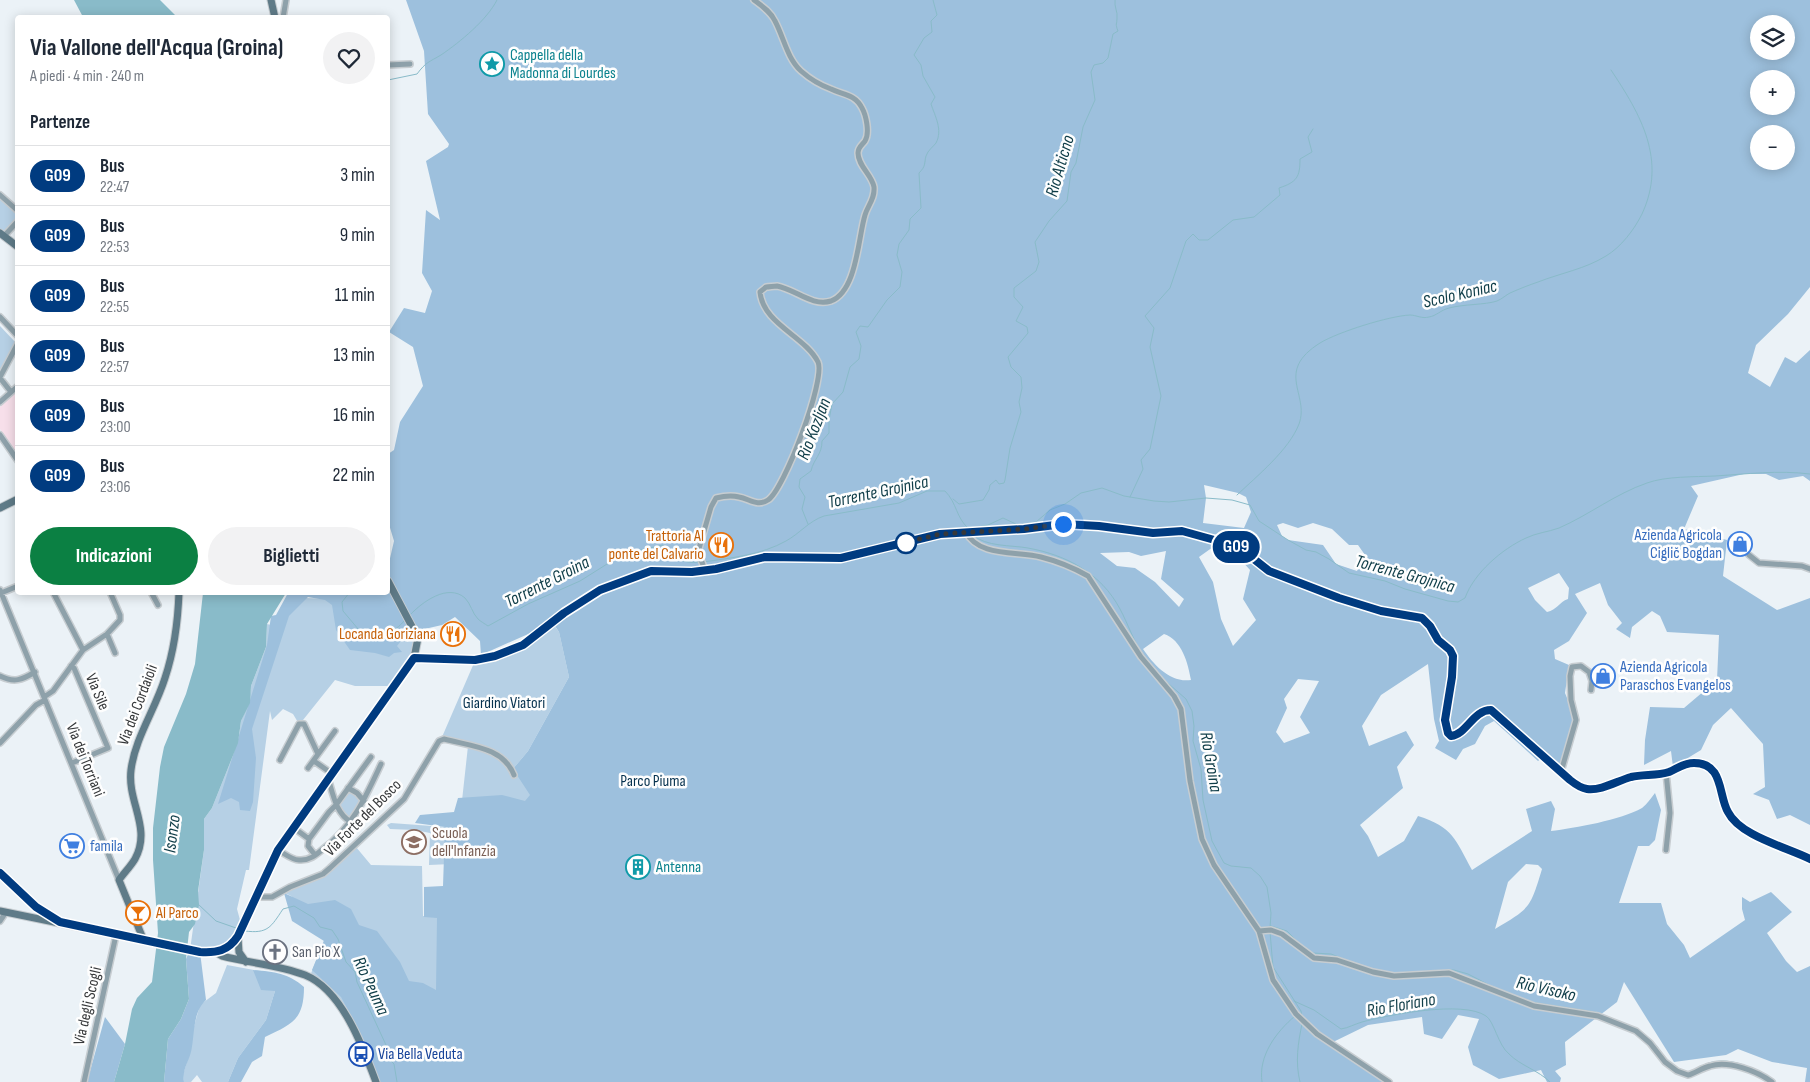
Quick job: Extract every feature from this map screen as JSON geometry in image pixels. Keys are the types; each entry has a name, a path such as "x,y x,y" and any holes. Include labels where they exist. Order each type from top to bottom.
{"street":[{"path":"271,0 275,15"},
{"path":"284,15 286,0"},
{"path":"703,564 698,552 700,540 716,498 725,496 740,497 756,504 764,502 775,494 803,433 819,376 819,364 813,355 773,318 763,305 760,292 766,287 777,286 821,302 832,300 844,292 860,245 865,215 874,196 873,184 860,162 858,154 860,146 865,141 868,133 862,108 854,98 846,93 832,90 809,78 799,70 785,47 775,20 768,11 754,0"},
{"path":"390,65 410,64"},
{"path":"0,195 15,208"},
{"path":"15,223 2,234 15,245"},
{"path":"0,317 15,333"},
{"path":"11,392 0,378 15,349"},
{"path":"0,402 15,389"},
{"path":"0,435 15,457"},
{"path":"0,508 15,500"},
{"path":"414,658 475,660 495,656 530,641 564,613 600,590 651,571 692,572 703,564 765,557 841,558 940,534 1063,524 1099,526 1153,533 1182,531 1229,544 1245,552 1269,571 1339,598 1381,611 1422,618 1430,626 1438,640 1450,650 1453,656 1452,677 1445,720 1448,733 1451,736 1458,736 1479,715 1491,710 1561,772 1578,786 1586,789 1594,789 1633,777 1666,772 1682,765 1695,763 1708,767 1717,776 1721,784 1727,812 1736,823 1746,831 1810,859"},
{"path":"966,532 971,541 981,548 1042,557 1075,569 1088,576 1141,658 1174,696 1181,709 1190,781 1202,840 1214,865 1259,931 1273,980 1296,1014 1317,1034 1389,1082"},
{"path":"1750,555 1760,563 1802,566 1810,569"},
{"path":"216,953 231,945 239,935 278,850 414,658 418,638 390,585"},
{"path":"1,591 15,587"},
{"name":"Via dei Torriani","path":"1,591 144,941"},
{"path":"55,595 83,650"},
{"path":"0,743 36,705 53,691 83,650 107,634 120,620 120,615 111,595"},
{"path":"153,595 158,605"},
{"name":"Via dei Cordaioli","path":"119,880 135,859 141,841 141,822 132,796 130,773 133,753 165,680 174,647 179,595"},
{"path":"107,634 115,653"},
{"name":"Via Sile","path":"71,666 74,668 108,748 72,763"},
{"path":"1561,772 1576,720 1571,700 1570,676 1572,667 1581,666 1589,672 1592,681 1591,690"},
{"path":"0,676 7,680 22,681 35,672"},
{"path":"280,760 299,724 304,724 318,754"},
{"path":"308,768 335,731"},
{"name":"Via Forte del Bosco","path":"257,896 272,897 290,886 323,874 404,799 439,740 444,738 495,752 503,758 514,775"},
{"path":"315,855 308,846 309,839 371,757"},
{"path":"314,761 330,776 336,805 345,819 351,822"},
{"path":"278,850 292,859 300,860 315,855 332,843 351,822 364,801 381,764"},
{"path":"1666,772 1670,813 1666,850"},
{"path":"348,788 357,793 364,801"},
{"path":"294,828 309,839"},
{"path":"0,873 47,918"},
{"path":"28,916 34,905"},
{"path":"0,921 3,911 47,918 144,941 200,952 216,953 246,962 306,975 326,988 344,1011 376,1082"},
{"path":"1259,931 1271,930 1282,934 1314,958 1338,960 1373,972 1394,976 1448,973 1534,1006 1598,1016 1636,1031 1650,1043 1665,1062 1676,1071 1688,1075 1708,1066 1720,1064 1741,1067 1766,1077 1772,1082"},
{"name":"Via degli Scogli","path":"84,1082 116,935"},
{"path":"239,935 239,952 246,962"}],"shaded area":[{"path":"15,392 15,452 0,429 0,407"}],"green space":[{"name":"Parco Piuma","path":"406,0 1810,0 1810,287 1788,314 1756,345 1748,373 1770,387 1785,357 1796,363 1810,350 1810,481 1803,476 1779,480 1766,474 1744,474 1691,486 1698,496 1684,529 1727,540 1723,576 1777,610 1810,598 1810,825 1790,815 1777,819 1769,800 1753,794 1765,787 1763,744 1731,708 1713,725 1701,750 1673,767 1671,751 1644,765 1645,740 1650,707 1684,708 1717,680 1719,635 1667,632 1660,616 1652,611 1632,627 1630,638 1616,629 1622,623 1608,605 1600,583 1575,594 1587,613 1569,641 1554,650 1555,659 1569,665 1565,693 1574,715 1568,742 1559,767 1541,759 1538,761 1494,721 1485,726 1475,744 1463,749 1456,760 1435,748 1439,741 1434,719 1428,664 1381,695 1362,726 1369,746 1406,731 1414,745 1397,767 1403,788 1360,825 1368,836 1378,857 1404,841 1418,816 1430,820 1452,836 1472,870 1532,831 1526,809 1551,801 1555,809 1551,831 1598,823 1633,812 1642,808 1655,793 1661,810 1655,840 1649,846 1638,846 1619,903 1661,903 1667,924 1684,945 1690,958 1745,920 1742,909 1742,897 1750,902 1771,892 1792,912 1767,933 1786,961 1797,972 1810,966 1810,1082 1805,1082 1807,1068 1772,1062 1738,1049 1726,1055 1674,1062 1624,982 1617,1002 1565,1042 1566,1065 1555,1071 1561,1078 1560,1082 1547,1082 1541,1070 1499,1079 1473,1065 1468,1047 1479,1019 1458,1015 1442,1039 1424,1034 1422,1017 1368,1025 1329,1044 1381,1077 1382,1082 380,1082 358,1029 341,997 312,970 324,941 292,921 284,893 308,904 335,900 351,909 359,925 377,931 400,962 409,981 423,983 436,990 437,918 424,917 424,887 443,886 445,827 415,823 420,815 454,812 458,798 502,795 525,801 530,795 513,769 528,751 569,677 559,632 553,623 481,655 480,641 455,617 442,625 407,633 397,646 402,652 394,653 389,657 350,650 336,630 332,605 325,600 308,597 289,616 252,729 256,758 253,802 250,811 240,810 239,802 231,798 218,804 267,645 271,616 276,615 287,595 390,595 390,558 394,541 390,528 390,453 394,450 400,422 423,386 413,347 390,333 390,330 404,308 425,313 432,291 422,273 426,210 440,220 426,161 448,147 449,144 428,114 424,51","holes":["1204,485 1238,493 1246,497 1251,512 1244,528 1203,523 1206,498","1283,523 1298,528 1313,523 1332,529 1349,545 1358,545 1365,555 1357,571 1336,564 1323,545 1288,540 1282,536 1277,525","1213,547 1232,550 1250,570 1243,599 1256,620 1233,646 1221,619 1213,582 1199,557","1166,551 1161,579 1184,599 1179,607 1155,582 1135,568 1117,566 1100,553 1129,552 1141,556","1559,573 1569,588 1568,599 1547,612 1535,600 1528,588","1164,634 1175,641 1180,647 1188,666 1191,680 1176,679 1169,676 1157,667 1143,649","1298,679 1319,681 1300,717 1310,733 1284,743 1276,732 1287,708 1284,699","1526,864 1538,865 1542,869 1535,892 1527,906 1495,929 1508,882"]},
{"path":"0,196 15,209 15,224 4,236 0,233"},
{"path":"0,326 15,342 15,345 0,373"},
{"name":"Giardino Viatori","path":"692,572 380,1082 343,1004 333,992 310,976 326,935 291,896 285,893 297,884 313,879 356,847 371,865 422,866 423,916 458,917 496,862 429,865 430,833 390,829 387,825 391,823 459,828 468,746 442,737 474,663 497,659 530,645 554,625 559,632 569,677 528,751 513,769"},
{"path":"306,598 331,599 393,640 407,633 414,639 411,652 392,686 355,686 335,680 303,720 304,724 299,724 293,714 283,709 272,720 270,711 249,870 246,870 237,909 240,920 230,943 218,949 190,950 204,850 204,819 212,808 238,743 241,721 249,703 251,686 266,647 267,624 271,625"},
{"path":"347,792 355,794 363,802 351,820 347,819 338,806"},
{"path":"190,950 200,952 206,1000 198,1011 196,1018 184,1082 164,1082 168,1039 181,1019 189,999 186,959"},
{"path":"227,965 254,970 275,991 266,1020 238,1058 228,1082 202,1082 197,1075 191,1082 184,1082 183,1074 191,1050 191,1037 200,1005 216,993"},
{"path":"253,970 280,974 298,982 304,987 302,1007 295,1020 265,1037 262,1056 252,1062 241,1082 228,1082 238,1058 266,1020 275,991 261,990"},
{"path":"105,1017 125,1044 114,1082 87,1082"}],"water":[{"path":"74,0 160,0 175,15 82,15"},
{"name":"Isonzo","path":"203,595 285,595 267,624 266,647 251,686 250,703 241,721 238,743 212,808 204,819 204,850 198,891 199,905 195,924 189,932 186,959 189,999 181,1019 168,1039 164,1082 114,1082 125,1044 132,1009 137,998 152,982 158,933 153,860 153,828 160,767 164,747 186,694 195,664"}],"waterway":[{"path":"390,80 417,74 425,65 448,50 472,30 493,8 497,0"},
{"name":"Rio Kozljan","path":"808,524 802,509 805,497 799,487 800,479 811,471 821,450 822,441 829,433 832,404 843,392 850,367 859,359 861,346 856,332 860,326 868,327 887,300 900,287 902,272 897,255 899,244 909,230 910,219 921,208 919,173 924,167 929,150 938,138 938,123 931,104 935,97 923,76 921,65 914,55 924,38 932,32 931,21 937,15 933,0"},
{"name":"Rio Alticno","path":"953,499 959,504 983,500 990,485 996,480 999,484 1004,483 1005,480 1010,448 1021,412 1019,402 1022,388 1021,377 1011,367 1008,357 1028,333 1027,327 1016,321 1023,307 1014,297 1014,288 1036,271 1039,262 1035,242 1049,221 1067,201 1071,172 1076,163 1083,127 1095,100 1091,72 1094,65 1103,63 1108,58 1113,34 1118,31 1115,0"},
{"name":"Scolo Koniac","path":"1237,495 1272,462 1294,434 1299,424 1301,413 1296,373 1299,364 1306,354 1320,343 1377,321 1410,315 1426,317 1449,308 1497,301 1510,293 1581,268 1598,260 1612,252 1627,238 1642,214 1649,194 1652,175 1651,157 1641,121 1611,70"},
{"path":"1130,497 1143,469 1141,460 1150,449 1161,396 1150,347 1154,328 1145,316 1170,288 1186,241 1193,234 1199,240 1208,240 1233,220 1254,217 1280,195 1279,188 1294,181 1298,175 1300,159 1312,152 1308,137 1313,129"},
{"name":"Torrente Grojnica","path":"703,562 766,550 786,541 824,516 899,503 927,491 945,491 952,500 961,520 969,529 988,525 1003,518 1018,525 1036,522 1050,510 1065,504 1081,493 1102,488 1124,496 1154,501 1169,502 1206,498 1232,500 1250,505 1259,521 1306,550 1316,552 1329,559 1349,573 1385,581 1405,589 1448,601 1458,602 1465,598 1482,571 1508,548 1530,536 1559,528 1624,493 1647,483 1681,477 1774,472 1810,474"},
{"name":"Rio Groina","path":"973,535 992,544 1028,548 1056,555 1093,576 1112,596 1144,657"},
{"name":"Torrente Groina","path":"410,615 428,600 443,593 451,592 465,598 476,617 488,626 528,604 580,581 623,554 663,545 683,561 699,562"},
{"name":"Torrente Groina","path":"348,595 342,602 343,611 364,636 387,634 396,629 405,620"},
{"name":"Rio Groina","path":"1161,677 1186,699 1192,711 1193,741 1201,769 1203,800 1212,841 1224,863 1231,866 1251,868 1260,876 1267,887 1271,913 1270,928"},
{"name":"Rio Peuma","path":"198,904 216,921 239,929"},
{"name":"Rio Peuma","path":"245,931 253,932 268,928 283,909 294,906 314,918 320,927 332,930 338,939 346,962 355,972 357,982 386,1045 389,1059 394,1064 397,1082"},
{"name":"Rio Visoko","path":"1271,926 1287,931 1299,943"},
{"name":"Rio Groina","path":"1270,932 1273,967 1301,1011 1302,1017"},
{"name":"Rio Visoko","path":"1312,953 1331,954 1354,963"},
{"name":"Rio Visoko","path":"1391,973 1454,970 1468,974 1497,989"},
{"name":"Rio Floriano","path":"1294,1001 1314,1010 1341,1029 1362,1022 1425,1010 1461,1009 1475,1011 1489,1019 1502,1045 1509,1054 1550,1082"},
{"name":"Rio Visoko","path":"1531,1002 1595,1012 1631,1026"},
{"path":"1262,1082 1261,1072 1270,1045 1281,1029 1295,1016"},
{"name":"Rio Groina","path":"1300,1082 1298,1053 1302,1024"},
{"name":"Rio Visoko","path":"1637,1029 1656,1045 1668,1062"},
{"name":"Rio Visoko","path":"1700,1067 1713,1062 1726,1061 1739,1063 1751,1068"}],"bus line":[{"name":"G09","path":"0,873 36,907 60,922 200,952 216,953 235,942 278,850 414,658 475,660 495,656 523,645 536,637 564,613 600,590 651,571 673,570 692,572 716,569 765,557 841,558 940,534 1024,529 1063,524 1099,526 1135,532 1182,531 1201,535 1229,544 1245,552 1255,562 1269,571 1339,598 1381,611 1422,618 1430,626 1438,640 1450,650 1453,656 1452,677 1445,720 1448,733 1451,736 1458,736 1470,722 1487,710 1491,710 1570,780 1586,789 1594,789 1633,777 1668,772 1682,765 1695,763 1708,767 1717,776 1721,784 1727,812 1736,823 1746,831 1810,859"}],"place":[{"name":"Cappella della Madonna di Lourdes","path":"492,64"},
{"name":"Azienda Agricola Ciglič Bogdan","path":"1740,544"},
{"name":"Trattoria Al ponte del Calvario","path":"721,545"},
{"name":"Locanda Goriziana","path":"453,634"},
{"name":"Azienda Agricola Paraschos Evangelos","path":"1603,676"},
{"name":"Scuola dell'Infanzia","path":"414,842"},
{"name":"famila","path":"72,846"},
{"name":"Antenna","path":"638,867"},
{"name":"Al Parco","path":"138,913"},
{"name":"San Pio X","path":"275,952"},
{"name":"Via Bella Veduta","path":"361,1054"}],"route":[{"path":"906,543 904,543 940,534 1024,529 1063,524"}]}
